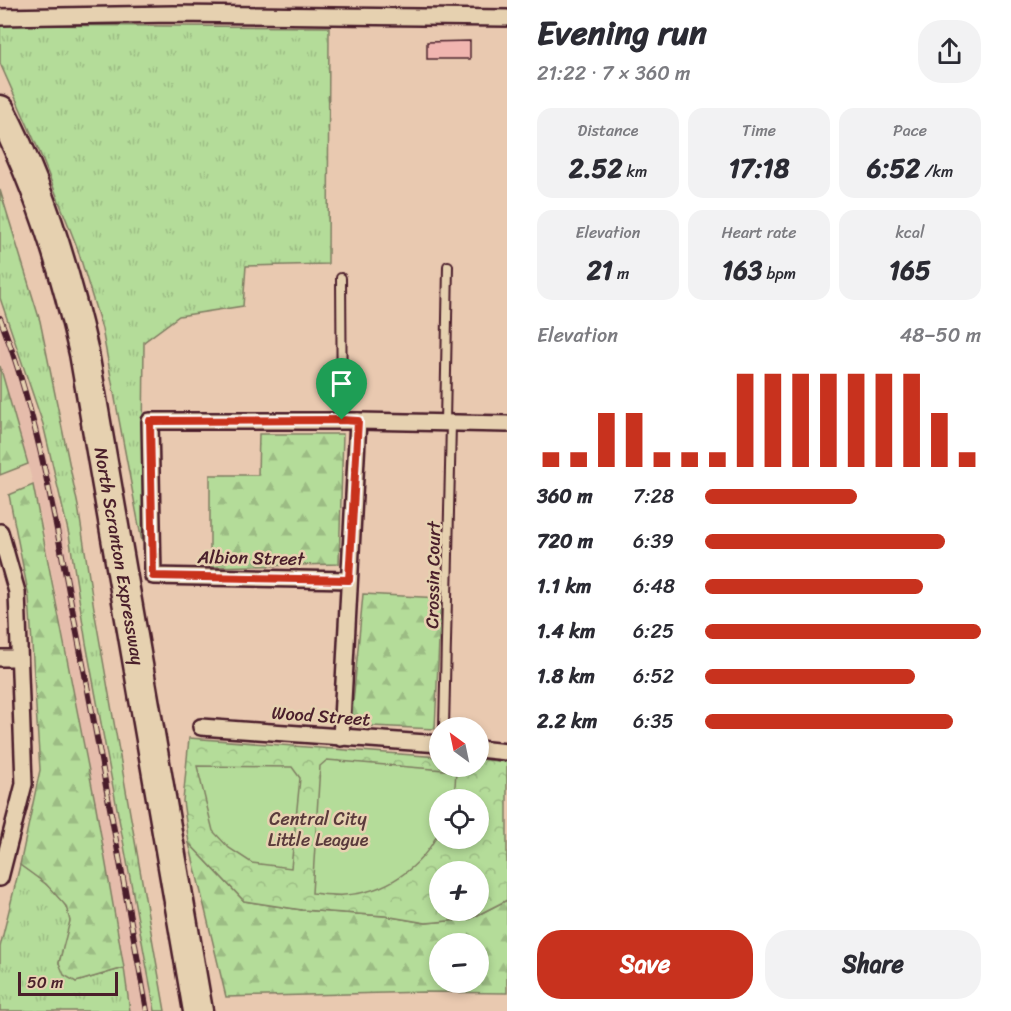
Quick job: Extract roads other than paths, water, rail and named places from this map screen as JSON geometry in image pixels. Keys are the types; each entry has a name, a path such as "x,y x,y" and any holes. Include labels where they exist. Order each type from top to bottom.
{"highway":[{"name":"North Scranton Expressway","path":"0,110 32,179 56,247 84,353 198,1011"},
{"name":"North Scranton Expressway","path":"0,151 39,253 66,357 180,1011"}],"street":[{"path":"0,17 173,7 507,18"},
{"path":"342,420 507,424"},
{"name":"Albion Street","path":"342,420 150,421 153,576 349,580"},
{"path":"341,738 358,421"},
{"path":"0,532 17,592 24,784 0,878"},
{"path":"0,658 19,658"},
{"name":"Wood Street","path":"201,727 429,743"},
{"path":"489,750 507,752"}],"lane":[{"name":"Crossin Court","path":"444,717 448,266"},
{"path":"341,278 342,420"}],"railway":[{"path":"0,318 24,390 51,501 102,762 147,1011"}],"park label":[{"name":"Central City Little League","path":"318,829"}]}
